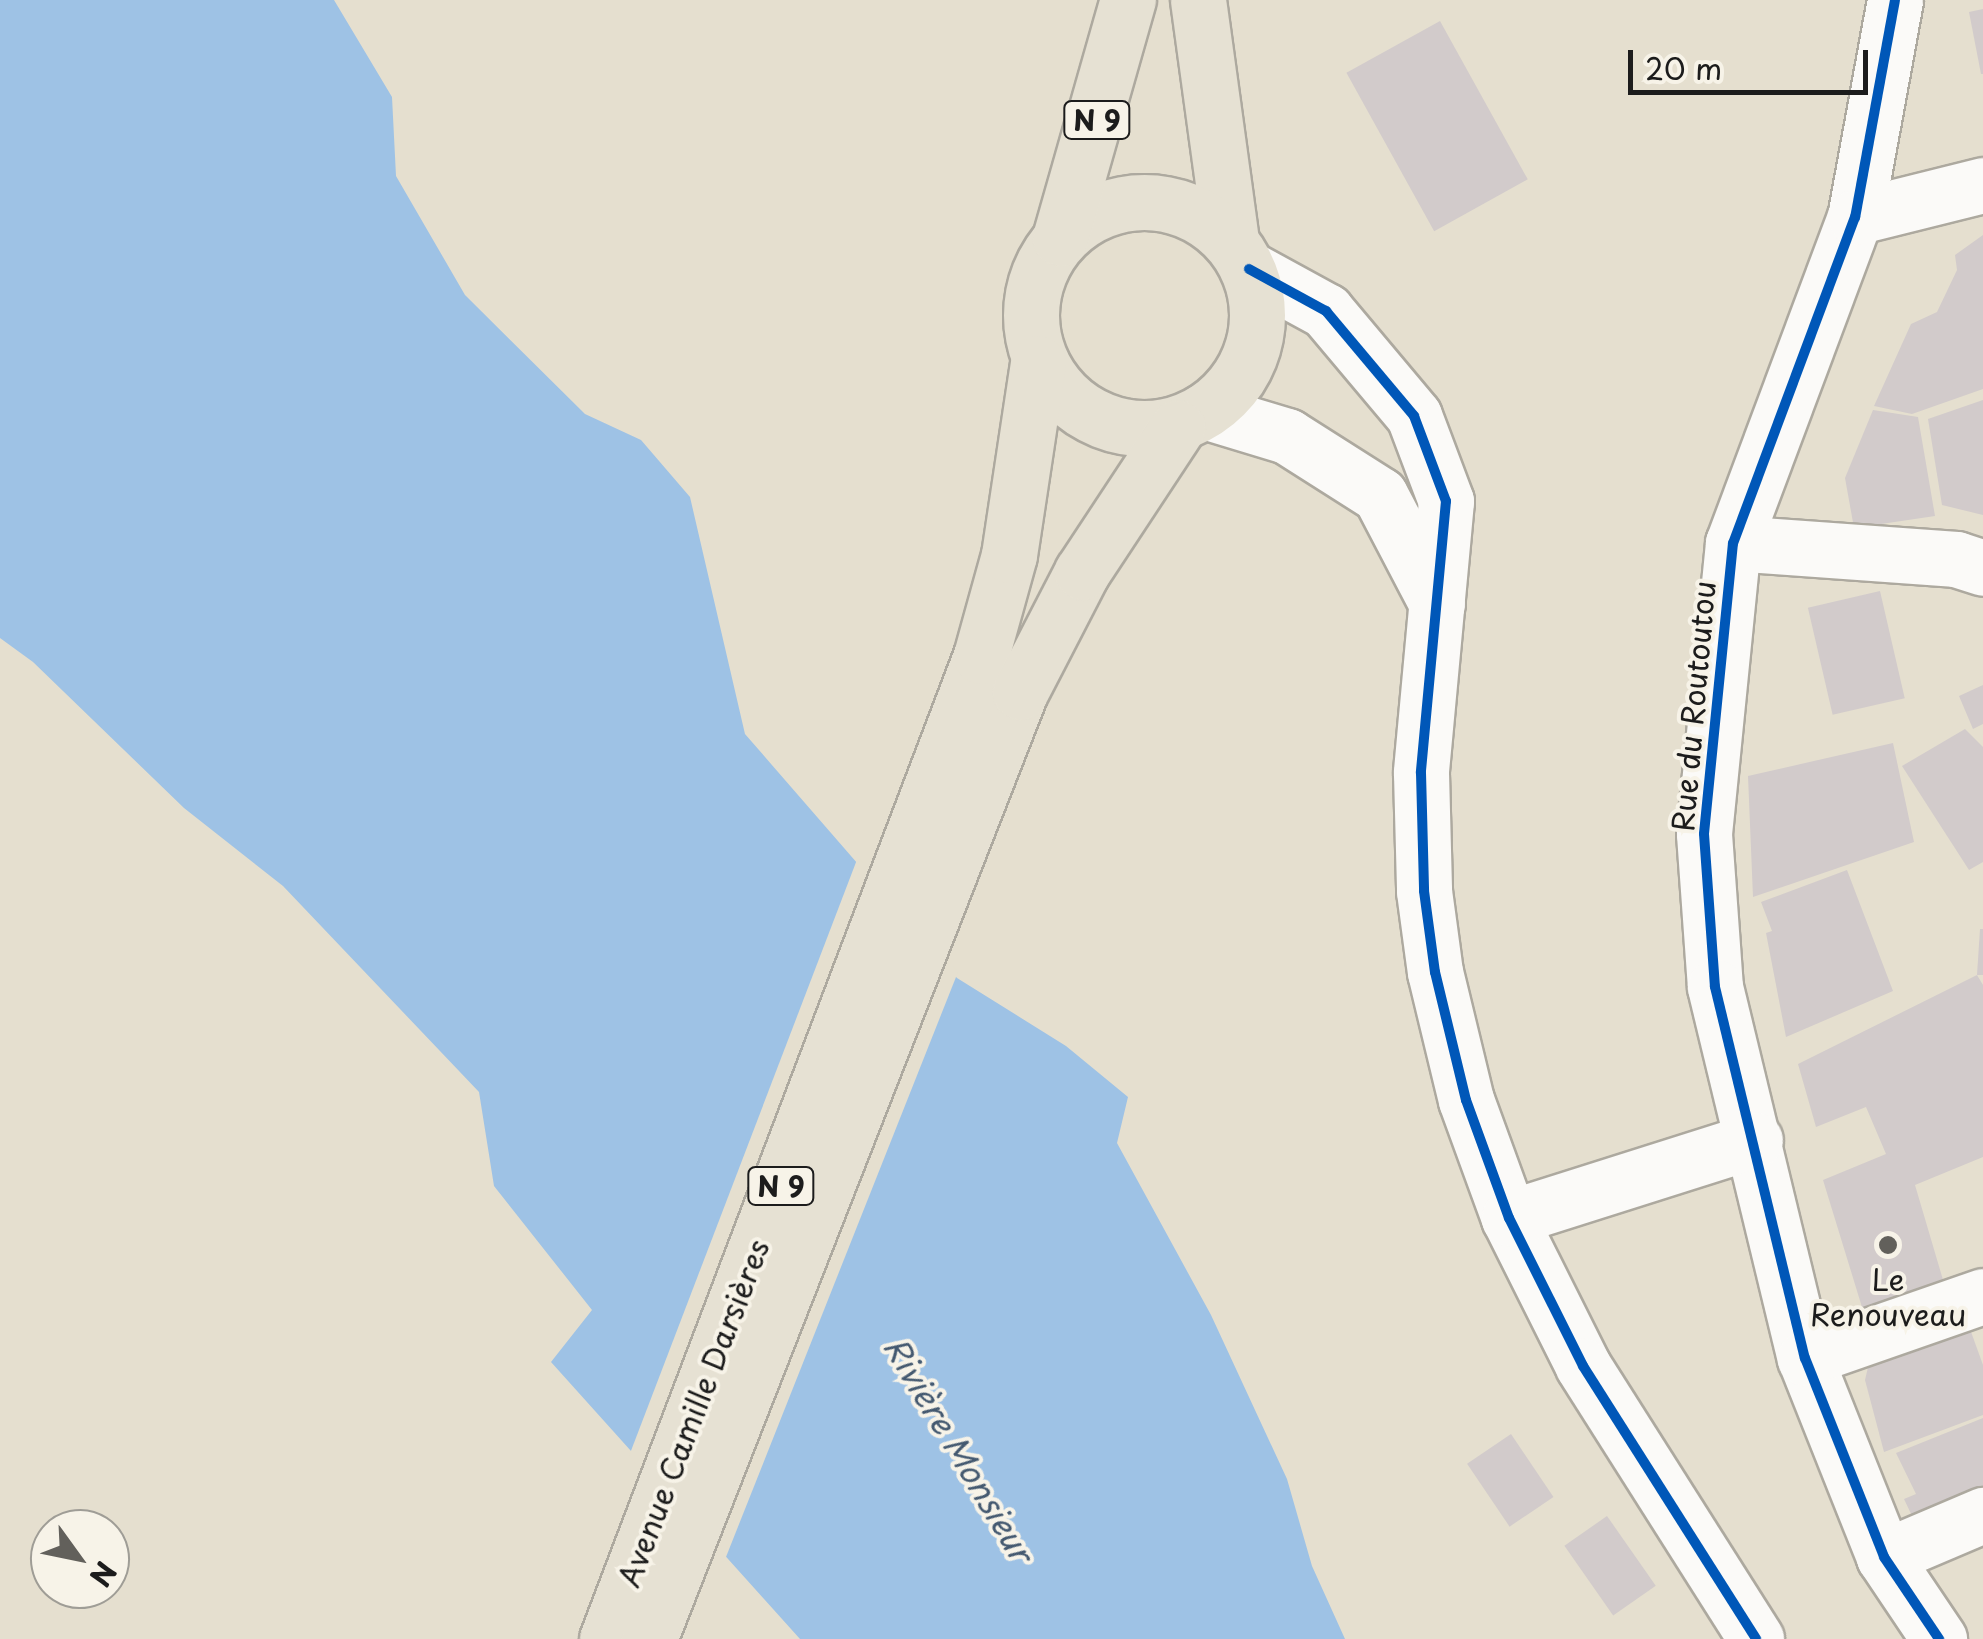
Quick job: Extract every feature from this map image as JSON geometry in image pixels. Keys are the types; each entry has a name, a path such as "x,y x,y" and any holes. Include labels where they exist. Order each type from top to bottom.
{"main road":[{"name":"N 9","path":"1060,238 1128,0"},
{"path":"1198,0 1256,333 1228,391 1191,420 1132,429 1098,418 1067,399 1038,363 1031,303 1040,268 1060,238 1084,218 1146,201 1178,206 1240,255"},
{"name":"N 9","path":"1001,674 1009,555 1038,363"},
{"name":"N 9","path":"1001,674 1082,572 1191,420"},
{"name":"Avenue Camille Darsières","path":"607,1639 646,1608 1001,674"}],"street":[{"name":"Rue du Routoutou","path":"1896,0 1856,217 1733,543 1704,834 1715,987 1805,1358 1884,1557 1939,1639"},
{"path":"1856,217 1983,186"},
{"path":"1240,255 1326,312 1414,416 1446,501 1421,773 1424,891 1435,972 1466,1100 1510,1218 1583,1366 1756,1639"},
{"path":"1191,420 1286,436 1380,495 1437,604"},
{"path":"1733,543 1956,559 1983,568"},
{"path":"1510,1218 1755,1140"},
{"path":"1805,1358 1983,1296"},
{"path":"1884,1557 1983,1514"}],"water":[{"name":"Rivière Monsieur","path":"0,0 334,0 392,97 396,176 465,295 585,414 641,440 690,497 745,734 957,978 1066,1046 1128,1097 1117,1143 1211,1315 1287,1479 1312,1566 1345,1639 800,1639 551,1362 592,1310 494,1186 479,1092 283,886 184,808 33,662 0,638"}],"pier":[{"path":"858,857 958,972 724,1562 629,1456"}],"building":[{"path":"1983,9 1983,74 1981,74 1969,12"},
{"path":"1440,21 1528,179 1434,231 1346,73"},
{"path":"1983,235 1983,389 1912,414 1874,406 1911,324 1937,312 1957,270 1955,255"},
{"path":"1983,400 1983,515 1942,505 1928,419"},
{"path":"1873,410 1918,417 1935,516 1854,528 1845,478"},
{"path":"1880,591 1905,698 1833,715 1808,608"},
{"path":"1983,685 1983,724 1973,729 1959,696"},
{"path":"1965,729 1983,747 1983,862 1969,870 1902,766"},
{"path":"1893,743 1914,842 1753,897 1748,776"},
{"path":"1847,870 1893,991 1786,1037 1766,933 1772,931 1761,902"},
{"path":"1980,929 1983,975 1977,975"},
{"path":"1977,975 1983,985 1983,1157 1915,1185 1946,1290 1865,1317 1823,1180 1886,1154 1866,1107 1816,1127 1798,1064"},
{"path":"1970,1329 1983,1365 1983,1415 1884,1452 1865,1380 1869,1363"},
{"path":"1983,1418 1983,1490 1913,1518 1904,1499 1916,1494 1896,1453"},
{"path":"1511,1434 1553,1497 1510,1527 1467,1464"},
{"path":"1607,1516 1656,1586 1613,1615 1564,1546"}],"cycle path":[{"path":"1895,0 1855,217 1733,543 1704,834 1715,987 1805,1358 1884,1557 1939,1639"},
{"path":"1249,269 1326,311 1414,416 1446,501 1421,773 1424,891 1435,972 1466,1100 1509,1218 1583,1366 1756,1639"}],"place":[{"name":"Le Renouveau","path":"1888,1245"}]}
